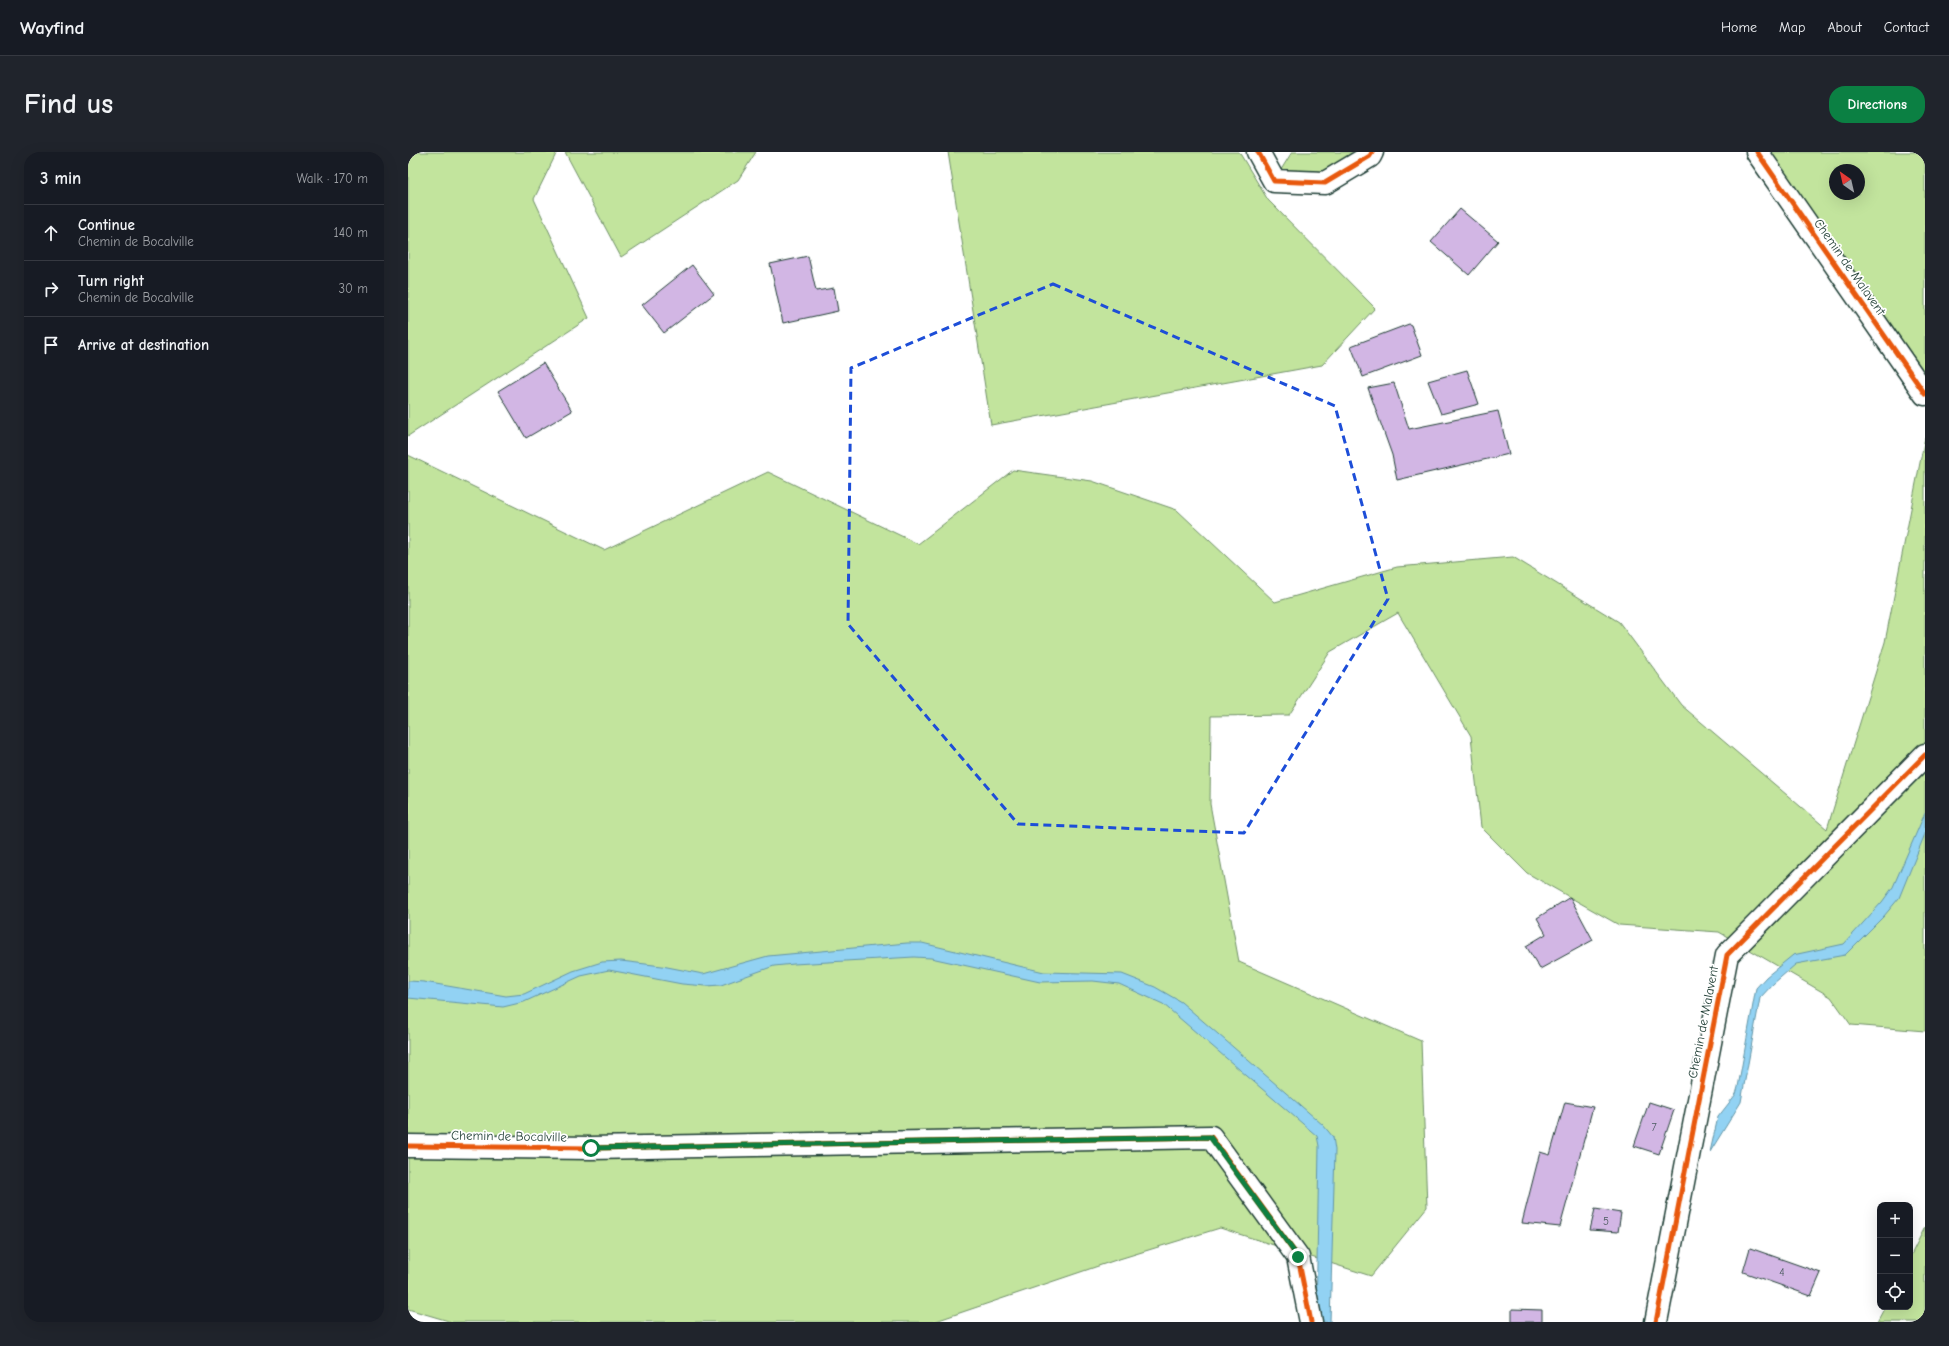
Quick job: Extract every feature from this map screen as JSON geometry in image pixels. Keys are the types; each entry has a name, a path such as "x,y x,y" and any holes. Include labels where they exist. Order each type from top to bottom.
{"street":[{"path":"1258,152 1274,181 1325,183 1370,156 1372,152"},
{"name":"Chemin de Malavent","path":"1757,152 1925,394"},
{"name":"Chemin de Malavent","path":"1656,1322 1727,955 1925,755"},
{"name":"Chemin de Bocalville","path":"408,1146 591,1148 1210,1137 1298,1257 1311,1322"}],"highlighted area":[{"path":"1053,284 1335,406 1388,599 1244,833 1018,824 848,624 851,368"}],"green space":[{"path":"408,152 557,152 534,199 589,318 408,436"},
{"path":"565,152 756,152 738,180 621,257"},
{"path":"948,152 1239,152 1268,200 1375,308 1322,365 991,425"},
{"path":"1292,152 1372,152 1325,183 1274,181"},
{"path":"1757,152 1925,152 1925,394"},
{"path":"1925,437 1925,1031 1851,1025 1831,997 1719,932 1619,925 1527,873 1481,827 1471,736 1398,613 1330,652 1289,715 1211,716 1210,804 1239,962 1421,1041 1427,1207 1371,1276 1220,1228 1116,1260 933,1322 452,1322 408,1309 408,455 604,550 768,472 918,544 1013,470 1092,481 1177,510 1275,602 1397,567 1513,557 1619,622 1681,705 1827,829 1885,642"},
{"path":"1925,1227 1925,1322 1877,1322 1883,1310 1913,1310 1913,1251"}],"water":[{"path":"1925,813 1925,834 1899,898 1884,916 1845,955 1796,964 1773,984 1760,998 1741,1102 1710,1152 1718,1117 1736,1094 1738,1087 1756,988 1766,977 1793,955 1844,944 1882,902 1893,887"},
{"path":"907,943 922,943 1044,972 1122,974 1155,987 1181,1002 1323,1125 1333,1137 1335,1150 1330,1322 1316,1322 1319,1146 1317,1136 1163,1004 1119,984 1093,981 1040,982 931,958 914,957 774,966 721,985 706,986 682,984 609,970 581,976 524,1002 503,1007 408,998 408,981 424,982 506,996 524,994 573,971 602,962 621,961 662,966 703,974 768,956"}],"building":[{"path":"1460,209 1498,241 1469,275 1431,242"},
{"path":"808,256 816,291 834,288 838,311 783,323 770,264"},
{"path":"692,265 714,294 664,333 642,305"},
{"path":"1409,324 1411,325 1422,355 1363,377 1351,346"},
{"path":"543,363 572,411 526,438 498,391"},
{"path":"1467,370 1479,404 1441,414 1428,381"},
{"path":"1394,383 1409,429 1498,411 1509,454 1397,480 1392,455 1368,388"},
{"path":"1570,897 1593,940 1540,969 1526,946 1546,934 1537,918"},
{"path":"1565,1102 1593,1107 1560,1227 1522,1223 1540,1152 1550,1155"},
{"path":"1649,1102 1674,1110 1659,1154 1634,1146"},
{"path":"1595,1209 1621,1213 1618,1232 1590,1230"},
{"path":"1750,1248 1821,1273 1811,1296 1743,1272"},
{"path":"1512,1309 1542,1310 1542,1322 1512,1322"}],"cycle path":[{"path":"1258,152 1274,181 1325,183 1370,156 1372,152"},
{"path":"1757,152 1925,394"},
{"path":"1656,1322 1727,955 1925,755"},
{"path":"408,1146 591,1148 1211,1137 1298,1257 1311,1322"}],"route":[{"path":"591,1148 1210,1137 1298,1257"}]}
